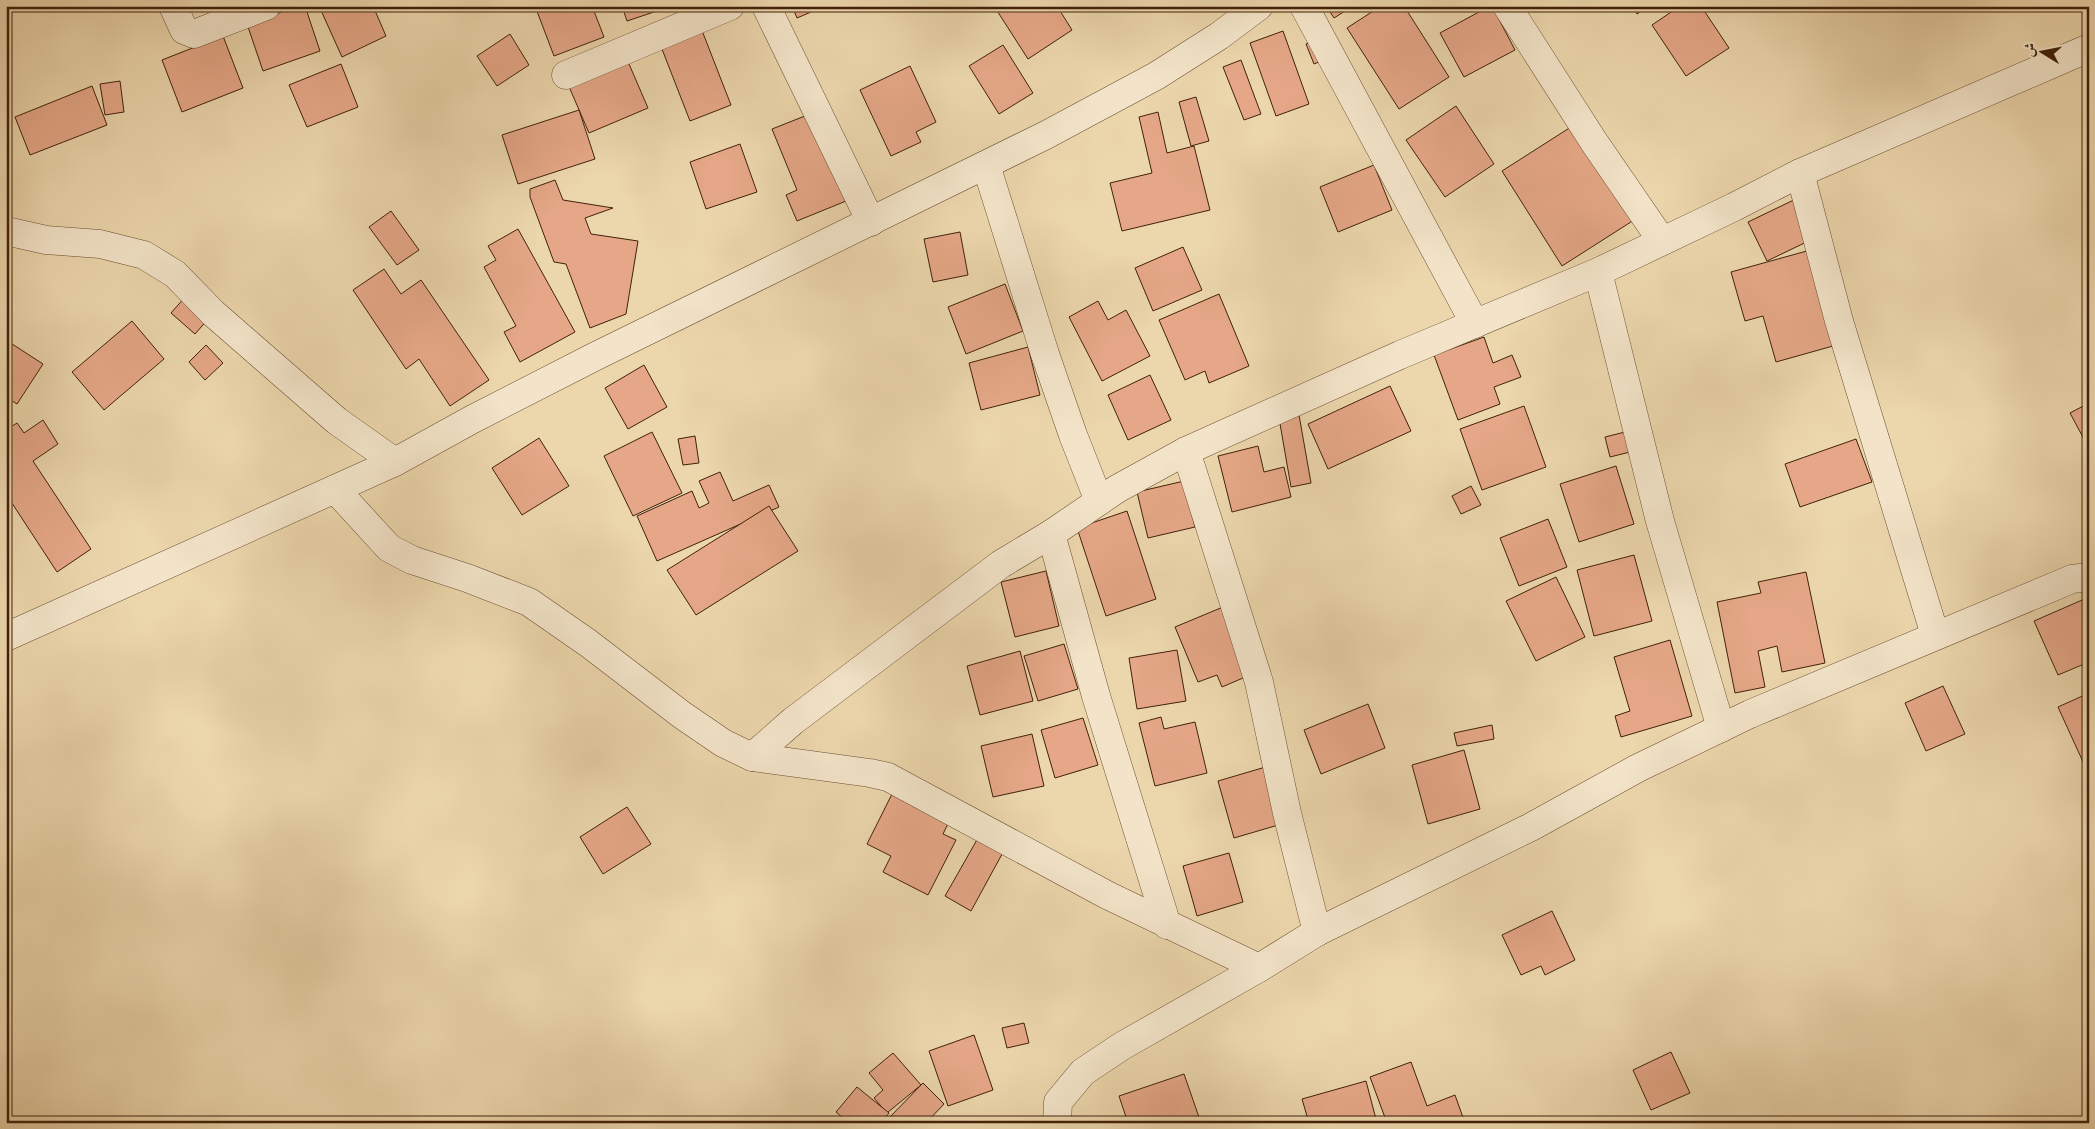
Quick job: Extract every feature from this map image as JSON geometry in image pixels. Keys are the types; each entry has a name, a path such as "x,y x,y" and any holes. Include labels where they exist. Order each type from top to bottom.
{"street":[{"path":"174,6 184,30 194,34 266,6"},
{"path":"566,75 730,6"},
{"path":"766,6 870,222"},
{"path":"6,636 395,462 471,420 596,356 986,165 1156,76 1218,36 1258,6"},
{"path":"1304,6 1475,324"},
{"path":"1507,6 1594,142 1662,241"},
{"path":"752,757 794,721 1001,564 1052,534 1099,501 1186,451 1400,355 1598,272 1800,173 2089,48"},
{"path":"986,165 1045,354 1073,435 1099,501"},
{"path":"1800,173 1839,321 1936,635"},
{"path":"6,232 46,240 100,244 144,255 175,274 213,313 337,421 395,462"},
{"path":"1598,272 1660,521 1721,728"},
{"path":"1186,451 1260,682 1287,813 1317,932"},
{"path":"335,490 389,548 412,560 467,578 529,602 588,643 682,715 723,743 752,757 888,777 1106,895 1260,968"},
{"path":"1052,534 1096,696 1167,925"},
{"path":"1057,1123 1058,1102 1083,1072 1122,1046 1260,968 1317,932 1531,827 1638,768 1721,728 1936,635 2072,579 2089,577"}],"building":[{"path":"299,6 305,6 320,51 263,71 247,24"},
{"path":"319,6 373,6 386,36 342,57"},
{"path":"450,6 468,6 452,12"},
{"path":"535,6 592,6 604,37 554,56"},
{"path":"622,6 672,6 627,21"},
{"path":"792,6 825,6 797,18"},
{"path":"994,6 1057,6 1072,30 1028,59"},
{"path":"1326,6 1353,6 1334,18"},
{"path":"1381,6 1404,6 1449,77 1399,109 1347,28"},
{"path":"1492,6 1515,50 1464,77 1440,33"},
{"path":"1633,6 1649,6 1637,14"},
{"path":"1680,6 1701,6 1729,48 1686,76 1652,25"},
{"path":"701,28 731,105 690,121 660,44"},
{"path":"1283,31 1309,104 1276,116 1250,43"},
{"path":"510,34 529,65 497,86 477,56"},
{"path":"223,36 243,88 182,112 162,60"},
{"path":"1323,37 1331,57 1314,64 1306,44"},
{"path":"1003,45 1033,93 999,114 969,66"},
{"path":"626,57 648,108 589,133 567,82"},
{"path":"1241,60 1261,114 1244,120 1223,67"},
{"path":"341,64 358,107 307,127 289,85"},
{"path":"910,66 936,122 916,132 921,142 891,156 860,90"},
{"path":"120,81 124,112 105,115 100,84"},
{"path":"92,86 107,125 30,155 15,117"},
{"path":"1196,97 1209,141 1191,146 1179,102"},
{"path":"1456,106 1494,164 1445,197 1406,140"},
{"path":"579,110 595,159 518,184 502,135"},
{"path":"815,112 851,199 797,221 786,195 797,190 772,129"},
{"path":"1158,112 1167,153 1194,146 1210,210 1122,231 1110,183 1152,173 1139,117"},
{"path":"1585,118 1645,213 1562,266 1502,171"},
{"path":"740,144 757,192 706,209 690,162"},
{"path":"1374,165 1392,210 1338,232 1320,187"},
{"path":"555,180 563,200 613,208 585,218 591,234 638,241 626,314 590,328 566,264 554,262 530,197 530,189"},
{"path":"1800,197 1819,236 1767,261 1748,222"},
{"path":"391,211 419,250 397,265 369,227"},
{"path":"518,229 575,332 520,362 504,332 516,326 484,267 496,260 488,246"},
{"path":"960,232 968,275 933,282 924,239"},
{"path":"1183,247 1202,290 1153,311 1135,268"},
{"path":"1814,249 1840,344 1776,362 1763,316 1745,321 1731,272"},
{"path":"384,269 401,294 421,280 489,380 450,406 419,359 406,369 353,290"},
{"path":"1005,284 1023,331 966,354 948,307"},
{"path":"1219,294 1249,366 1209,383 1205,371 1185,380 1159,320"},
{"path":"186,296 209,318 195,334 171,313"},
{"path":"1098,301 1108,320 1126,310 1150,356 1102,381 1069,317"},
{"path":"132,321 164,359 104,410 72,372"},
{"path":"1484,337 1493,363 1512,355 1521,377 1494,387 1500,404 1458,420 1434,355"},
{"path":"6,340 43,364 17,404 6,397"},
{"path":"206,345 223,363 205,380 189,362"},
{"path":"1028,347 1040,395 981,410 969,363"},
{"path":"644,365 667,407 628,429 605,388"},
{"path":"1150,375 1171,420 1128,440 1108,395"},
{"path":"1390,386 1411,431 1328,469 1308,424"},
{"path":"2089,403 2089,439 2085,441 2070,413"},
{"path":"1524,406 1546,467 1482,490 1460,429"},
{"path":"1299,415 1311,483 1291,487 1279,418"},
{"path":"43,420 58,444 33,461 91,549 57,572 6,494 6,430 17,423 24,433"},
{"path":"1637,429 1642,449 1610,457 1605,437"},
{"path":"652,432 682,493 633,516 604,456"},
{"path":"695,436 699,463 683,465 678,439"},
{"path":"539,438 569,486 522,515 492,468"},
{"path":"1856,439 1872,482 1800,507 1785,464"},
{"path":"1258,446 1264,472 1284,467 1291,497 1232,512 1218,456"},
{"path":"1616,466 1634,524 1579,542 1560,484"},
{"path":"720,472 733,501 769,485 779,507 657,561 637,516 692,491 699,508 709,503 699,481"},
{"path":"1184,481 1195,527 1148,538 1137,492"},
{"path":"1471,486 1481,505 1461,514 1452,496"},
{"path":"769,506 798,551 696,615 667,570"},
{"path":"1127,511 1156,599 1106,616 1077,528"},
{"path":"1548,519 1567,567 1519,586 1500,538"},
{"path":"1634,555 1652,621 1594,636 1577,570"},
{"path":"1046,571 1059,626 1015,637 1001,582"},
{"path":"1806,572 1825,663 1782,672 1777,646 1758,651 1765,687 1735,693 1717,602 1761,593 1758,582"},
{"path":"1556,577 1585,637 1536,661 1506,601"},
{"path":"2089,597 2089,662 2058,675 2034,621"},
{"path":"1223,607 1250,675 1222,687 1217,675 1198,682 1175,627"},
{"path":"1670,640 1692,716 1621,737 1615,716 1630,711 1614,657"},
{"path":"1064,644 1078,689 1038,701 1024,656"},
{"path":"1177,650 1186,701 1137,709 1129,658"},
{"path":"1020,651 1033,701 980,715 967,666"},
{"path":"1943,686 1965,734 1926,751 1905,703"},
{"path":"2089,693 2089,775 2058,707"},
{"path":"1368,704 1385,748 1321,774 1304,730"},
{"path":"1161,717 1164,729 1195,722 1207,773 1155,786 1139,723"},
{"path":"1083,718 1098,765 1055,778 1041,730"},
{"path":"1492,725 1494,739 1457,746 1454,733"},
{"path":"1032,734 1044,786 993,797 981,746"},
{"path":"1464,750 1480,809 1428,824 1412,765"},
{"path":"1269,766 1285,823 1234,838 1218,781"},
{"path":"897,784 953,813 943,834 956,840 928,895 883,872 891,856 867,844"},
{"path":"627,807 651,844 603,874 580,837"},
{"path":"982,831 1007,845 971,911 945,896"},
{"path":"1229,853 1243,902 1197,916 1183,866"},
{"path":"1552,911 1575,960 1545,975 1541,966 1521,975 1502,935"},
{"path":"1024,1023 1029,1043 1007,1048 1002,1028"},
{"path":"974,1035 993,1090 948,1106 929,1051"},
{"path":"1671,1052 1690,1093 1651,1110 1633,1070"},
{"path":"893,1053 921,1085 887,1113 874,1098 883,1090 869,1073"},
{"path":"1411,1062 1427,1106 1455,1095 1465,1123 1387,1123 1370,1077"},
{"path":"1184,1074 1201,1123 1128,1123 1119,1096"},
{"path":"1366,1081 1377,1123 1309,1123 1302,1099"},
{"path":"923,1083 944,1104 926,1123 888,1123 886,1121"},
{"path":"857,1087 889,1113 881,1123 849,1123 836,1112"}]}
